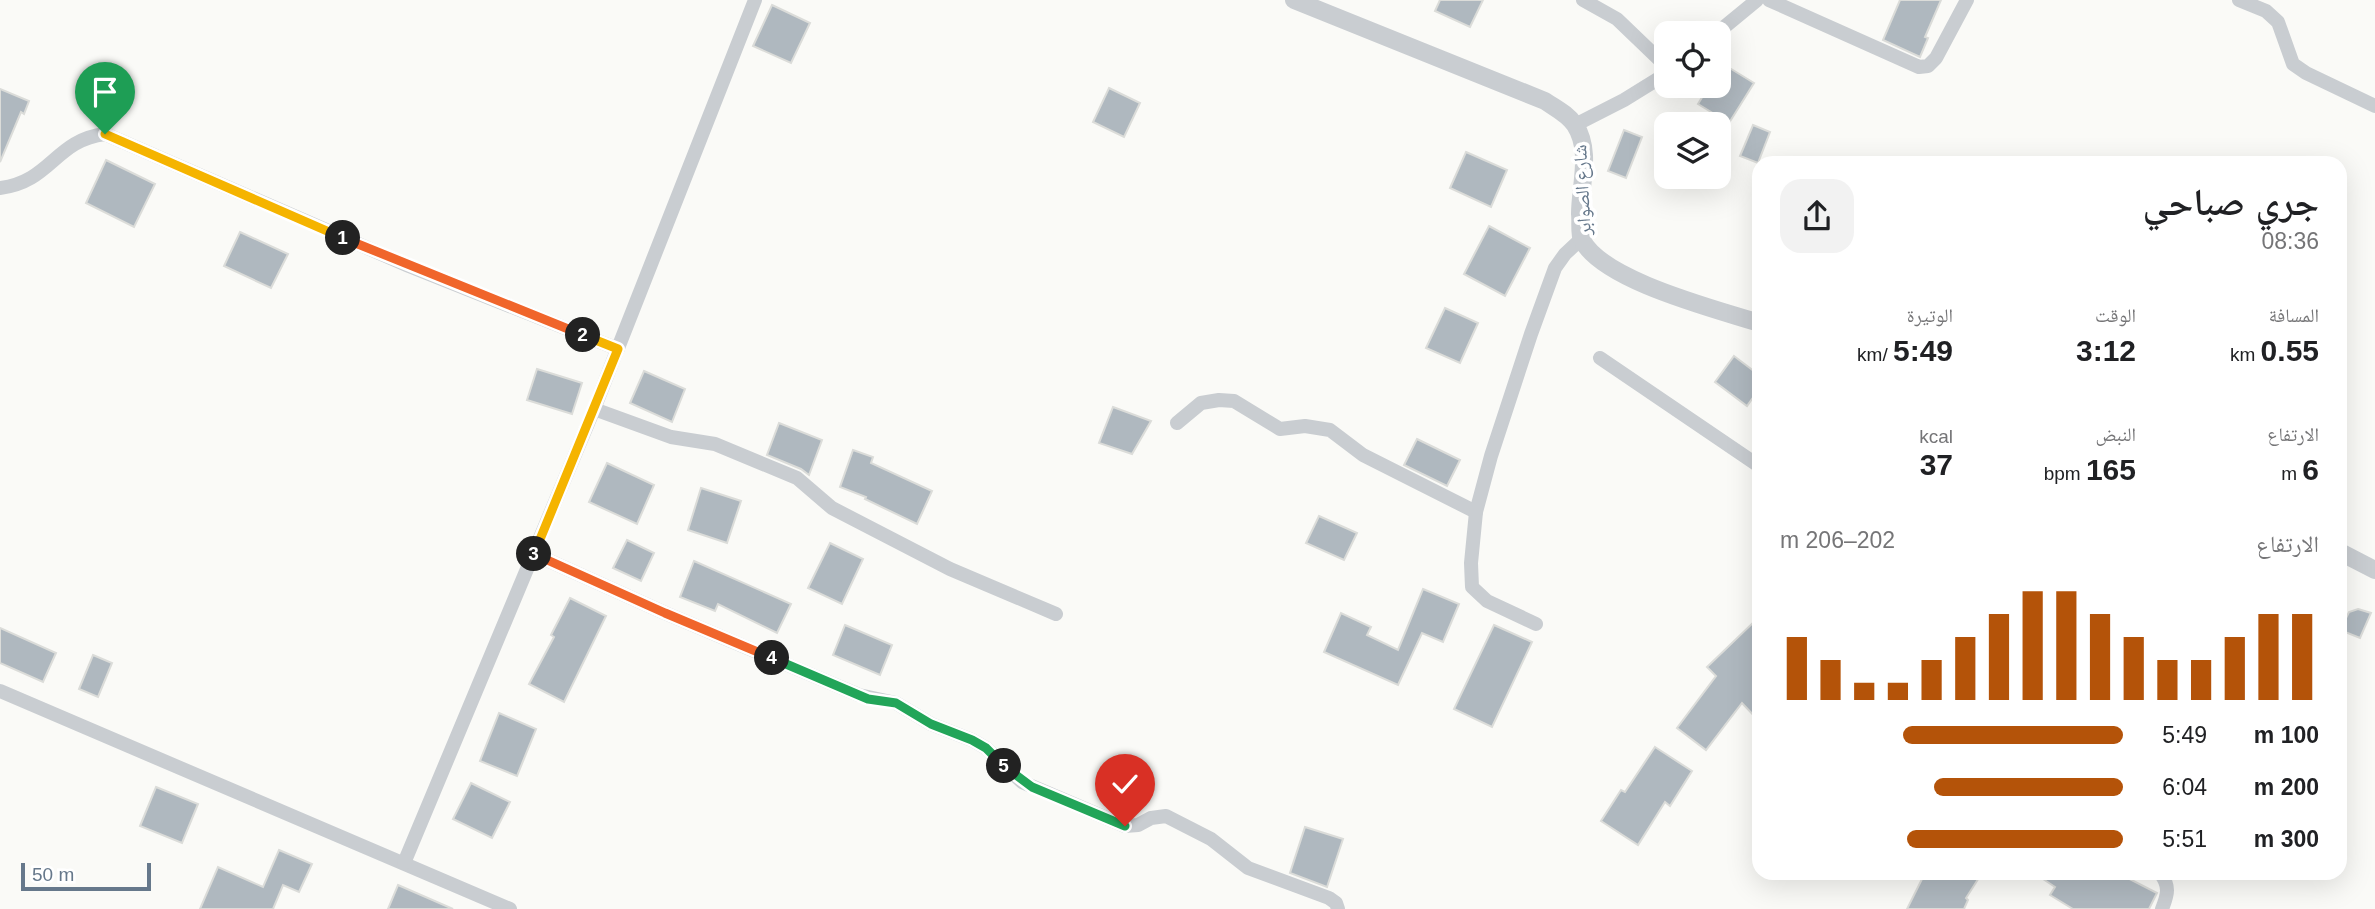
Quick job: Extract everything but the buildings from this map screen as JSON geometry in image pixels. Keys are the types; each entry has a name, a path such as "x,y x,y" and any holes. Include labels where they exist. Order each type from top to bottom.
{"street":[{"path":"404,863 594,409 755,0"},
{"name":"شارع الصوابر","path":"1294,0 1545,101 1565,115 1575,125 1583,146 1581,239 1597,258 1618,272 1648,285 1752,321"},
{"path":"1583,0 1623,24 1654,54"},
{"path":"1731,21 1757,0"},
{"path":"1769,0 1919,67 1928,66 1936,58 1967,0"},
{"path":"2239,0 2266,11 2278,22 2293,64 2375,106"},
{"path":"1575,125 1654,81"},
{"path":"0,188 24,183 38,176 79,140 105,134 409,266 618,349"},
{"path":"1536,624 1487,601 1472,587 1471,563 1476,512 1507,407 1555,268 1581,239"},
{"path":"1600,358 1752,461"},
{"path":"1177,423 1201,403 1234,401 1280,429 1306,426 1330,430 1363,455 1476,512"},
{"path":"594,409 661,435 715,444 797,478 832,508 950,569 1056,614"},
{"path":"534,554 859,695 896,703 931,724 986,748 1022,782 1043,792 1125,826 1138,825 1158,816 1166,816 1182,823 1211,839 1248,869 1329,898 1336,903 1338,909"},
{"path":"2347,556 2375,570"},
{"path":"0,691 404,863 477,902 510,909"},
{"path":"2162,909 2167,897 2165,880"}],"route":[{"path":"105,134 409,266 618,349 534,554 868,699 896,703 931,724 957,733 986,748 1022,782 1125,826"}]}
